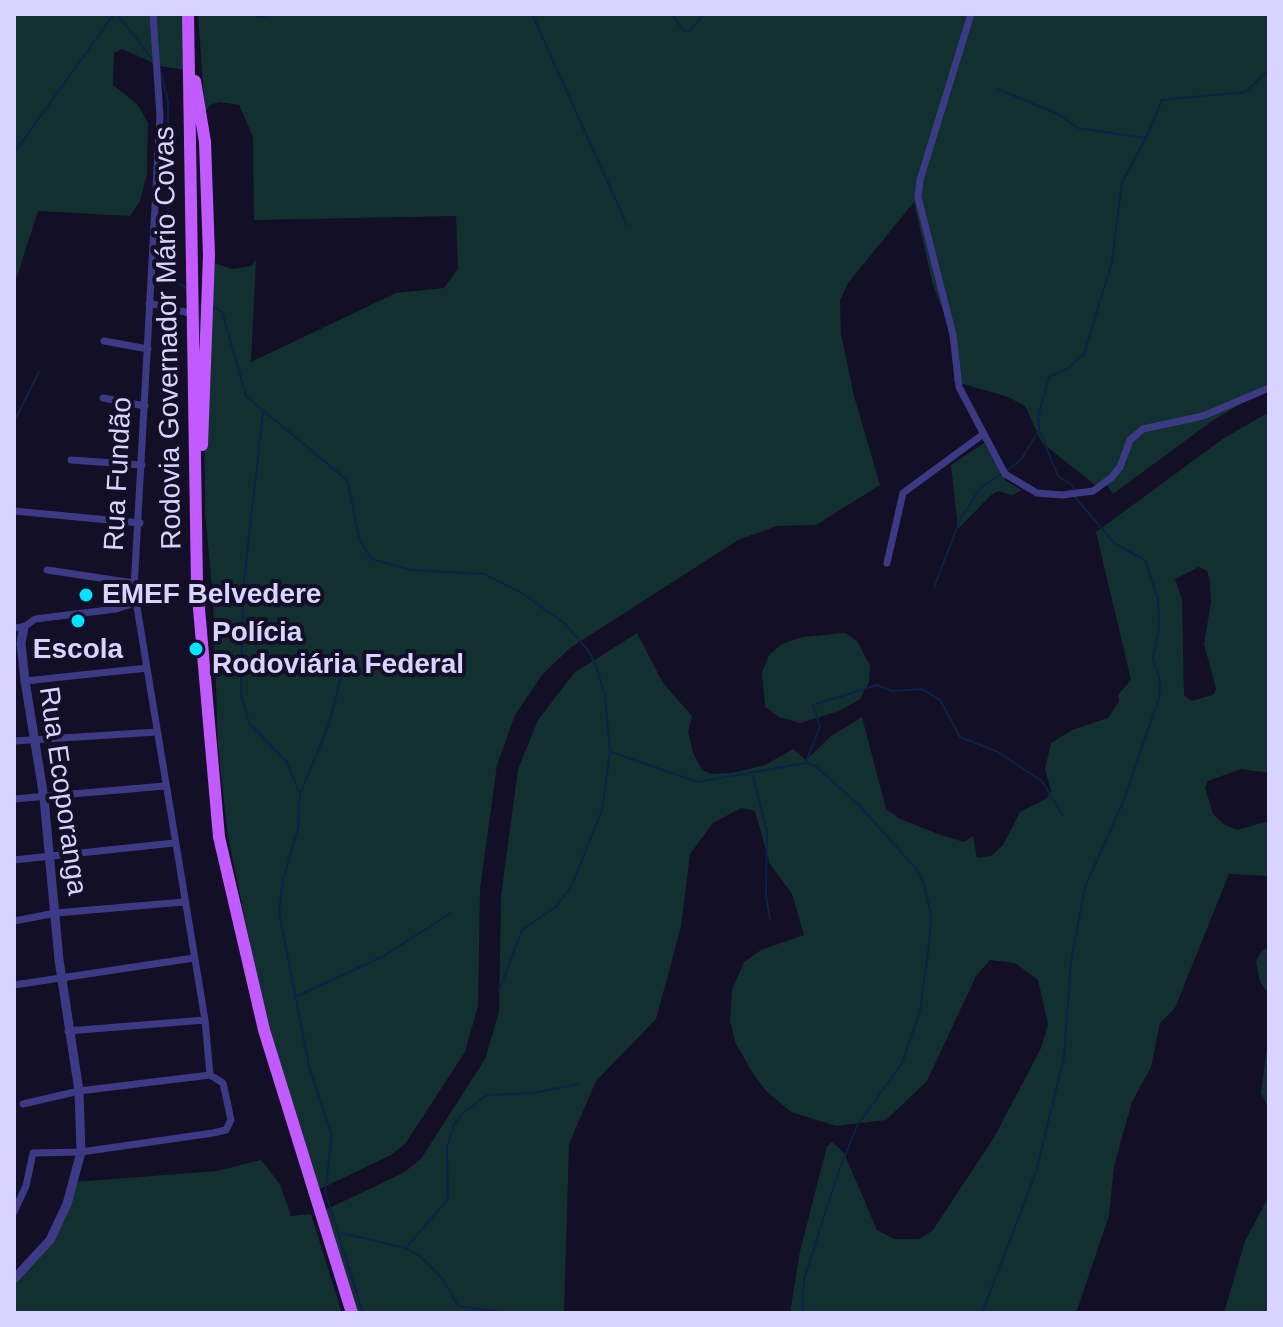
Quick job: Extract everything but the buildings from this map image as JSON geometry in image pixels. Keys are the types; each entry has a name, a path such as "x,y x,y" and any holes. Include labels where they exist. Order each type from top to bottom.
{"main road":[{"name":"Rodovia Governador Mário Covas","path":"188,14 195,532 202,679 219,837 264,1030 352,1313"},
{"path":"189,41 205,142 209,255 206,393 195,532"},
{"path":"193,262 204,298 206,333"}],"street":[{"name":"Rua Fundão","path":"81,1152 213,1133 226,1130 231,1120 223,1083 212,1075 134,586 140,523 160,116 153,14"},
{"path":"971,14 920,180 918,197 953,335 959,387 1005,474 1021,486 1048,495 1083,494 1111,478 1130,440 1143,429 1203,416 1269,388"},
{"path":"149,303 193,314"},
{"path":"104,341 148,349"},
{"path":"103,398 145,406"},
{"path":"887,563 903,493 982,435"},
{"path":"71,460 142,465"},
{"path":"14,511 140,523"},
{"path":"19,627 35,619 129,605 134,586 47,570"},
{"name":"Rua Ecoporanga","path":"14,1279 50,1240 67,1204 81,1152 79,1091 68,1031 44,798 19,627"},
{"path":"25,681 147,668"},
{"path":"14,741 157,732"},
{"path":"14,799 165,786"},
{"path":"14,860 174,843"},
{"path":"14,921 56,913 184,902"},
{"path":"14,985 194,958"},
{"path":"68,1031 205,1020"},
{"path":"23,1104 79,1091 212,1075"},
{"path":"14,1212 26,1186 33,1153 81,1152"}],"green space":[{"path":"14,14 183,14 186,70 160,66 122,49 114,53 113,85 138,105 148,123 147,174 140,201 130,216 38,211 14,286"},
{"path":"198,14 1269,14 1269,387 1212,421 1113,494 1104,481 1095,485 1042,443 1025,406 1008,397 953,381 957,369 955,342 933,285 914,202 848,283 840,300 841,334 854,396 880,485 816,525 777,526 738,540 570,648 542,675 515,715 497,765 480,889 478,1006 465,1052 405,1144 391,1155 318,1190 272,1051 228,836 218,748 213,597 205,513 203,259 232,269 251,266 256,259 251,362 396,293 444,288 458,269 456,216 254,220 253,137 239,105 219,102 210,105 205,112"},
{"path":"1269,412 1269,773 1241,769 1208,781 1205,787 1213,814 1225,825 1237,830 1269,821 1269,876 1229,874 1175,1008 1160,1023 1151,1067 1132,1102 1114,1166 1109,1216 1076,1313 790,1313 800,1251 827,1146 832,1142 844,1153 877,1230 894,1239 919,1239 933,1230 995,1136 1041,1048 1048,1024 1038,980 1015,963 990,960 976,976 927,1081 886,1120 836,1126 791,1112 766,1091 752,1072 735,1042 730,1020 732,990 744,962 761,950 804,935 792,894 770,864 755,811 741,808 713,823 690,854 681,927 656,1019 596,1081 569,1144 564,1313 358,1313 325,1210 403,1173 421,1159 485,1059 499,1012 501,896 518,769 538,720 574,673 637,633 663,683 692,716 688,731 693,753 702,770 712,774 765,765 793,749 806,760 830,737 862,717 886,809 900,819 941,835 964,842 973,836 977,858 991,856 1003,845 1020,812 1047,798 1051,791 1045,769 1051,743 1072,730 1108,718 1119,701 1118,695 1131,680 1096,532 1224,438","holes":["1199,567 1207,571 1211,602 1204,644 1216,689 1213,695 1191,701 1184,695 1182,600 1175,579"]},
{"path":"984,443 1006,481 1022,490 1012,495 998,491 958,529 951,465"},
{"path":"845,633 857,641 870,666 869,682 860,699 839,711 800,723 779,717 765,707 762,672 769,655 782,644 803,637"},
{"path":"1269,948 1269,994 1260,982 1256,962 1262,950"},
{"path":"1269,1031 1269,1109 1261,1093"},
{"path":"261,1160 280,1184 291,1216 311,1214 342,1313 14,1313 14,1279 43,1250 74,1182 217,1171"},
{"path":"1269,1196 1269,1313 1224,1313 1245,1241"}],"waterway":[{"path":"14,153 114,14"},
{"path":"117,14 153,60"},
{"path":"252,14 261,17 273,14"},
{"path":"532,14 627,225"},
{"path":"672,14 684,31 689,32 704,14"},
{"path":"1074,490 1072,485 1058,476 1039,429 1038,416 1049,377 1068,368 1084,354 1112,262 1122,182 1162,100 1245,92 1269,70"},
{"path":"161,73 168,101 169,277 186,288"},
{"path":"998,89 1060,115 1078,128 1145,138"},
{"path":"211,305 222,312 246,396 347,480 360,541 372,559 411,570 484,574 522,593 565,624 588,650 596,666 605,696 610,752 602,810 572,885 557,906 522,930 499,991"},
{"path":"14,422 39,372"},
{"path":"263,413 243,590 241,695 249,723 287,762 300,795 298,828 283,881 279,912 309,1066 332,1136 325,1191 363,1313"},
{"path":"1006,471 1021,460 1039,430"},
{"path":"934,587 961,518 981,487 1000,475"},
{"path":"982,1313 1036,1172 1064,1057 1071,961 1085,887 1123,802 1159,698 1160,680 1153,658 1159,627 1158,600 1145,560 1114,543 1075,497"},
{"path":"300,794 329,724 343,669"},
{"path":"806,762 820,726 813,705 877,685 892,691 922,689 940,700 960,737 996,751 1042,781 1063,816"},
{"path":"611,752 698,782 806,763 814,765 858,804 919,872 924,885 931,915 920,1011 902,1063 857,1126 838,1173 804,1279 802,1313"},
{"path":"753,776 767,832 766,895 770,920"},
{"path":"295,997 384,956 452,912"},
{"path":"406,1248 448,1199 447,1147 454,1124 463,1113 487,1095 533,1093 579,1084"},
{"path":"341,1233 406,1248 421,1257 443,1279 458,1306 508,1313"}],"place":[{"name":"EMEF Belvedere","path":"86,595"},
{"name":"Escola","path":"78,621"},
{"name":"Polícia Rodoviária Federal","path":"196,649"}]}
